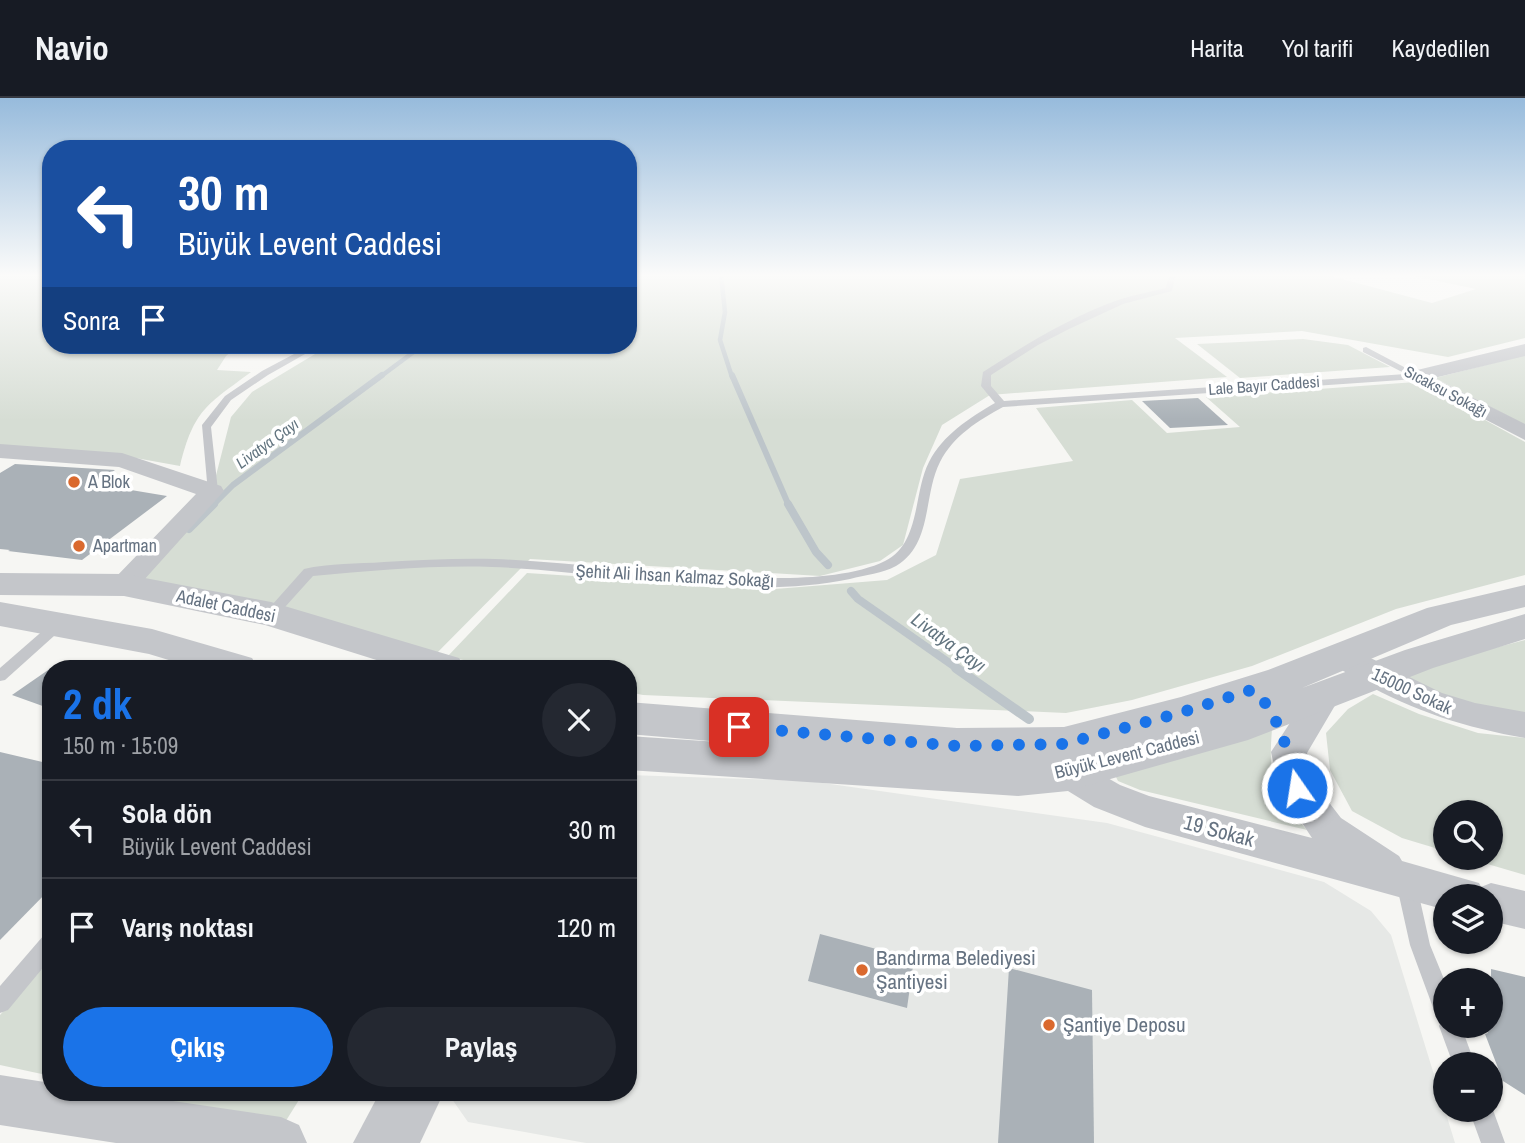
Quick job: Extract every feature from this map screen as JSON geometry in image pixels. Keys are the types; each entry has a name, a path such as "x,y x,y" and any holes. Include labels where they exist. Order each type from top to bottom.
{"street":[{"name":"Lale Bayır Caddesi","path":"1416,376 1525,350"},
{"name":"Sıcaksu Sokağı","path":"1416,376 1525,433"},
{"path":"0,451 122,460 212,491 124,585"},
{"name":"Adalet Caddesi","path":"0,584 124,585 271,614 419,660"},
{"name":"Büyük Levent Caddesi","path":"1270,719 1440,616 1525,596"},
{"path":"0,614 61,623 152,642 212,660"},
{"name":"Büyük Levent Caddesi","path":"637,729 1018,778 1066,759 1270,719 1324,697 1360,666 1419,659 1525,626"},
{"name":"15000 Sokak","path":"1360,666 1447,710 1525,725"},
{"name":"19 Sokak","path":"1270,719 1297,788 1327,829 1406,882"},
{"name":"19 Sokak","path":"1066,759 1107,796 1145,810 1433,889"},
{"path":"1503,905 1525,910"},
{"path":"0,1100 281,1143"},
{"path":"385,1143 409,1101"}],"lane":[{"path":"1000,404 986,386 986,374 1035,343 1073,324"},
{"name":"Sıcaksu Sokağı","path":"1366,350 1416,376"},
{"path":"212,491 205,427 229,398 265,373 300,354"},
{"name":"Lale Bayır Caddesi","path":"1000,404 1416,376"},
{"name":"Şehit Ali İhsan Kalmaz Sokağı","path":"271,614 309,572 407,563 493,563 693,580 774,583 825,580 881,568 895,561 911,547 930,470 950,439 977,417 1000,404"},
{"path":"0,676 61,623"},
{"path":"1406,882 1420,945 1433,979"},
{"path":"0,1002 42,953"},
{"path":"1485,1122 1493,1143"}],"shaded area":[{"path":"0,324 42,324 42,354 228,354 217,370 251,372 204,410 191,432 180,466 119,455 0,445"},
{"path":"637,324 1525,324 1525,338 1448,357 1302,331 1175,338 1227,377 990,395 942,425 923,468 903,545 880,561 820,576 530,559 430,660 411,660 124,585 212,491 231,417 252,392 315,354 637,354"},
{"path":"1303,339 1348,345 1390,367 1240,378 1197,344"},
{"path":"1525,355 1525,425 1435,378"},
{"path":"1416,382 1525,442 1525,575 1396,609 1252,666 1132,700 1066,713 643,695 637,694 637,660 463,660 447,657 527,573 775,589 887,580 936,555 960,479 1073,461 1036,408 1132,400 1167,433 1240,427 1206,397"},
{"path":"1525,640 1525,716 1489,712 1403,680 1425,666"},
{"path":"1373,694 1419,714 1478,733 1525,738 1525,875 1503,869 1503,800 1433,800 1433,847 1402,838 1352,811 1330,770 1326,733 1348,709"},
{"path":"1272,729 1271,761 1275,784 1280,795 1307,830 1140,790 1118,781 1112,769"},
{"path":"637,775 809,781 1107,823 1324,882 1371,911 1391,935 1433,1072 1433,1122 1449,1122 1455,1143 586,1143 468,1122 453,1101 637,1101"},
{"path":"42,966 42,1074 0,1065 0,1015"},
{"path":"164,1101 298,1101 282,1127"}],"building":[{"path":"1198,398 1228,425 1170,428 1142,401"},
{"path":"15,464 115,470 95,484 167,496 82,560 8,551 10,550 0,549 0,473"},
{"path":"42,674 42,706 12,695"},
{"path":"0,752 42,762 42,897 0,940"},
{"name":"Bandırma Belediyesi Şantiyesi","path":"820,934 914,959 907,1008 808,981"},
{"name":"Şantiye Deposu","path":"1009,968 1092,990 1094,1143 998,1143"},
{"path":"1503,972 1525,977 1525,1095 1503,1081 1503,1052 1492,1052 1487,1038 1503,1038"}],"waterway":[{"name":"Livatya Çayı","path":"723,324 720,340 732,377"},
{"name":"Livatya Çayı","path":"380,377 411,354"},
{"name":"Livatya Çayı","path":"189,529 233,485 382,375"},
{"name":"Livatya Çayı","path":"732,375 789,505"},
{"name":"Livatya Çayı","path":"789,505 816,552 828,565"},
{"name":"Livatya Çayı","path":"851,591 858,599 958,669"},
{"name":"Livatya Çayı","path":"956,668 1029,719"}],"place":[{"name":"A Blok","path":"74,482"},
{"name":"Apartman","path":"79,546"},
{"name":"Bandırma Belediyesi Şantiyesi","path":"862,970"},
{"name":"Şantiye Deposu","path":"1049,1025"}],"route":[{"path":"739,727 957,746 1064,744 1183,712 1251,690 1262,699 1289,752 1297,788"}]}
